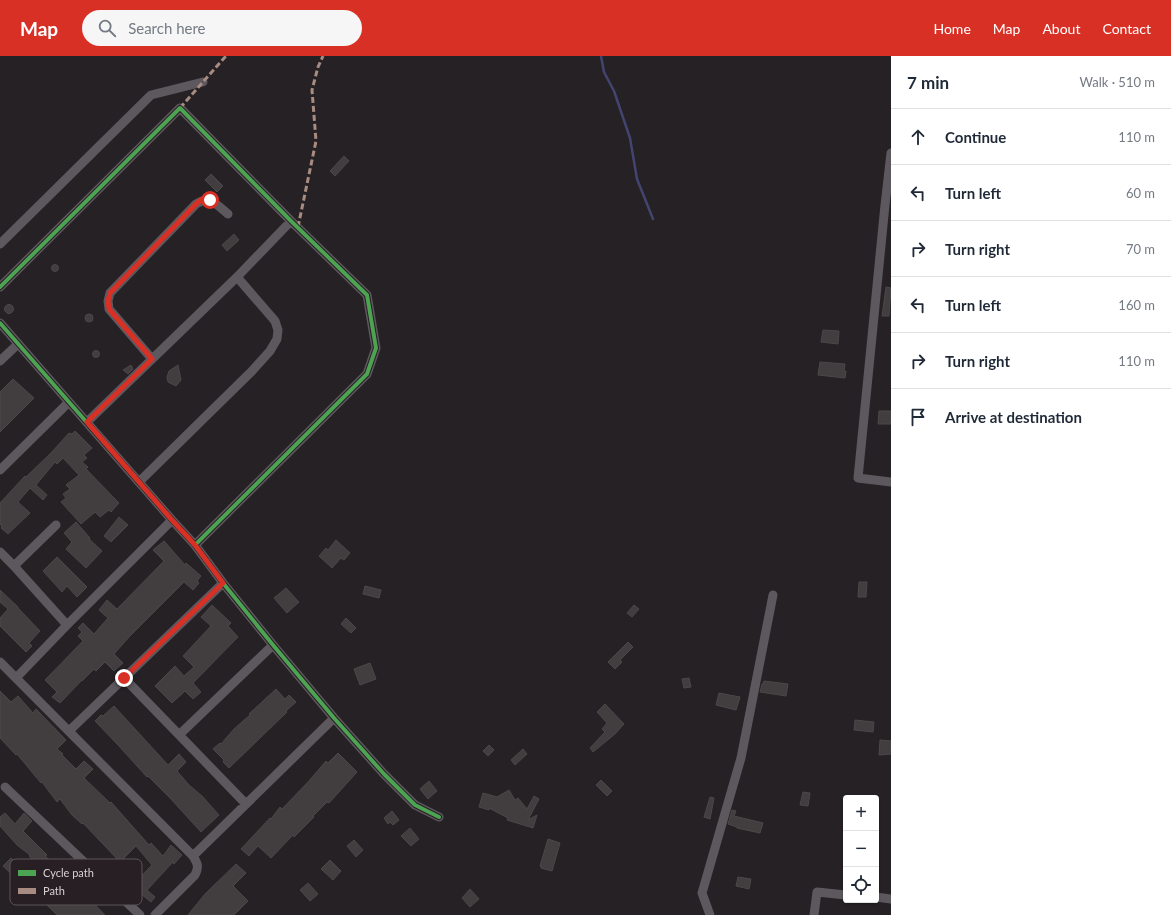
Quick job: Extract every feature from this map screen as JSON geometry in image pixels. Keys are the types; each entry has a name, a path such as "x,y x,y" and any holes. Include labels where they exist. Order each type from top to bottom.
{"street":[{"path":"0,244 151,96 204,82"},
{"path":"0,287 180,108 291,221 367,295 376,348 368,374 195,545"},
{"path":"891,153 858,478 891,482"},
{"path":"152,359 109,309 108,301 110,293 202,199 210,200 228,214"},
{"path":"87,422 237,277 265,246 291,221"},
{"path":"139,482 252,371 270,351 277,339 278,330 276,321 237,277"},
{"path":"0,323 195,545 223,583 334,718 414,805 439,817"},
{"path":"0,361 18,344"},
{"path":"0,470 69,402"},
{"path":"16,678 172,520"},
{"path":"14,566 56,525"},
{"path":"0,552 67,625"},
{"path":"69,731 223,583"},
{"path":"710,915 702,893 741,758 773,595"},
{"path":"179,735 273,645"},
{"path":"0,662 193,856 198,864 198,869 195,876 155,915"},
{"path":"124,678 246,804"},
{"path":"193,856 334,718"},
{"path":"2,786 80,859"},
{"path":"814,915 817,892 843,895"},
{"path":"879,897 891,899"},
{"path":"129,905 140,915"}],"building":[{"path":"344,156 349,161 335,176 330,171"},
{"path":"211,174 223,186 217,192 205,180"},
{"path":"234,234 239,240 227,251 222,245"},
{"path":"55,264 58,265 58,271 55,272 52,271 51,268 52,265"},
{"path":"886,287 891,288 889,316 882,316"},
{"path":"7,305 11,305 13,309 11,313 7,313 5,311 5,307"},
{"path":"89,314 92,315 92,321 89,322 86,321 85,318 86,315"},
{"path":"823,330 839,331 838,344 821,342"},
{"path":"96,350 99,351 99,357 96,358 93,357 92,354 93,351"},
{"path":"820,362 845,364 845,378 818,375"},
{"path":"131,365 133,369 128,374 123,370"},
{"path":"178,365 181,380 176,386 168,382 167,377 169,371"},
{"path":"13,379 34,398 0,432 0,392"},
{"path":"879,411 891,411 891,424 878,424"},
{"path":"75,431 92,448 84,455 87,458 82,462 88,467 86,469 119,503 111,512 109,510 100,517 95,512 81,524 61,502 66,498 63,494 70,489 66,485 79,475 63,458 57,464 55,462 36,485 47,495 43,500 30,488 18,502 30,513 8,534 1,528 0,503 25,476 26,477 51,453 69,433 72,434"},
{"path":"119,517 128,525 111,542 104,536"},
{"path":"76,522 90,538 89,539 102,551 86,568 66,549 72,542 64,533"},
{"path":"336,540 350,553 344,560 341,558 332,568 319,556 326,548 328,550"},
{"path":"164,541 185,565 186,563 201,576 197,581 199,583 193,590 184,582 129,637 114,654 123,663 114,671 105,662 96,671 94,669 60,703 52,697 57,692 45,680 83,641 78,636 82,632 78,628 83,623 94,634 108,618 99,610 107,600 117,609 164,561 153,550"},
{"path":"57,557 87,587 77,597 67,586 62,592 43,571"},
{"path":"859,582 867,582 866,597 858,597"},
{"path":"365,586 381,590 379,598 363,594"},
{"path":"286,588 299,602 287,613 274,598"},
{"path":"0,590 40,631 29,643 32,646 26,652 0,626 0,618 8,609 0,602"},
{"path":"212,605 231,623 228,626 238,637 193,683 201,692 193,699 185,691 172,703 155,686 175,666 184,676 194,667 183,656 211,626 201,617"},
{"path":"634,605 639,609 632,617 627,613"},
{"path":"346,618 356,628 351,633 341,624"},
{"path":"628,642 633,647 620,660 622,662 615,669 608,662"},
{"path":"370,663 376,679 360,685 354,669"},
{"path":"689,678 691,687 684,688 682,679"},
{"path":"764,681 788,684 786,696 760,692"},
{"path":"276,689 285,699 289,695 296,702 229,768 223,762 224,760 213,749 220,743 221,744 234,729 250,715 249,714"},
{"path":"0,691 11,702 18,696 33,713 36,709 66,740 57,749 76,769 84,761 93,769 84,778 110,803 111,802 149,845 151,843 163,856 171,845 182,855 174,864 173,862 147,890 155,897 151,902 142,895 142,875 152,865 136,846 123,859 117,859 83,823 82,824 72,815 60,799 57,802 42,782 41,783 17,754 16,755 0,738"},
{"path":"719,693 740,697 736,710 716,705"},
{"path":"605,704 624,724 615,734 593,752 590,748 605,732 602,729 607,723 597,712"},
{"path":"114,706 168,765 179,754 186,762 177,771 219,815 201,832 95,721"},
{"path":"855,720 874,722 873,732 854,730"},
{"path":"880,740 891,741 891,754 879,755"},
{"path":"489,745 494,750 488,756 483,751"},
{"path":"523,749 527,754 515,765 511,760"},
{"path":"338,753 357,772 329,803 327,802 294,837 293,835 271,858 258,846 249,856 241,849 270,818 271,819 280,807 282,809 326,761 328,763"},
{"path":"601,780 612,791 607,796 596,785"},
{"path":"429,781 437,791 428,799 420,789"},
{"path":"509,790 515,800 518,798 527,809 534,796 539,799 528,820 537,815 533,828 507,820 508,818 489,808 489,810 479,807 483,793 497,797"},
{"path":"803,792 810,793 808,806 800,805"},
{"path":"710,797 714,798 710,819 704,817"},
{"path":"732,810 736,811 734,816 763,823 760,833 737,828 728,824"},
{"path":"392,811 399,820 393,825 390,822 388,824 384,818"},
{"path":"5,813 15,824 24,813 32,821 23,831 47,855 45,856 48,859 32,859 0,826 0,817"},
{"path":"410,828 419,839 411,846 401,836"},
{"path":"548,839 560,843 552,871 541,868 540,866"},
{"path":"354,840 363,850 356,857 347,846"},
{"path":"10,859 10,873 3,866"},
{"path":"330,860 341,871 333,880 321,869"},
{"path":"236,864 246,873 233,886 248,901 234,915 188,915 205,894"},
{"path":"738,877 751,879 749,889 736,886"},
{"path":"308,883 318,894 310,901 300,890"},
{"path":"470,889 479,899 470,907 462,898"},
{"path":"47,905 95,905 105,915 57,915"}],"waterway":[{"path":"601,56 604,72 614,91 630,138 637,179 653,219"}],"marked path":[{"path":"180,108 226,56"},
{"path":"298,227 316,141 312,90 318,67 323,56"}],"cycle path":[{"path":"0,287 180,108 291,221 367,295 376,348 367,374 195,545"},
{"path":"0,323 195,545 223,583 334,718 384,774 415,805 439,817"}],"route":[{"path":"124,678 223,583 195,545 87,422 152,359 109,309 108,301 110,293 196,204 202,199 210,200"}]}
